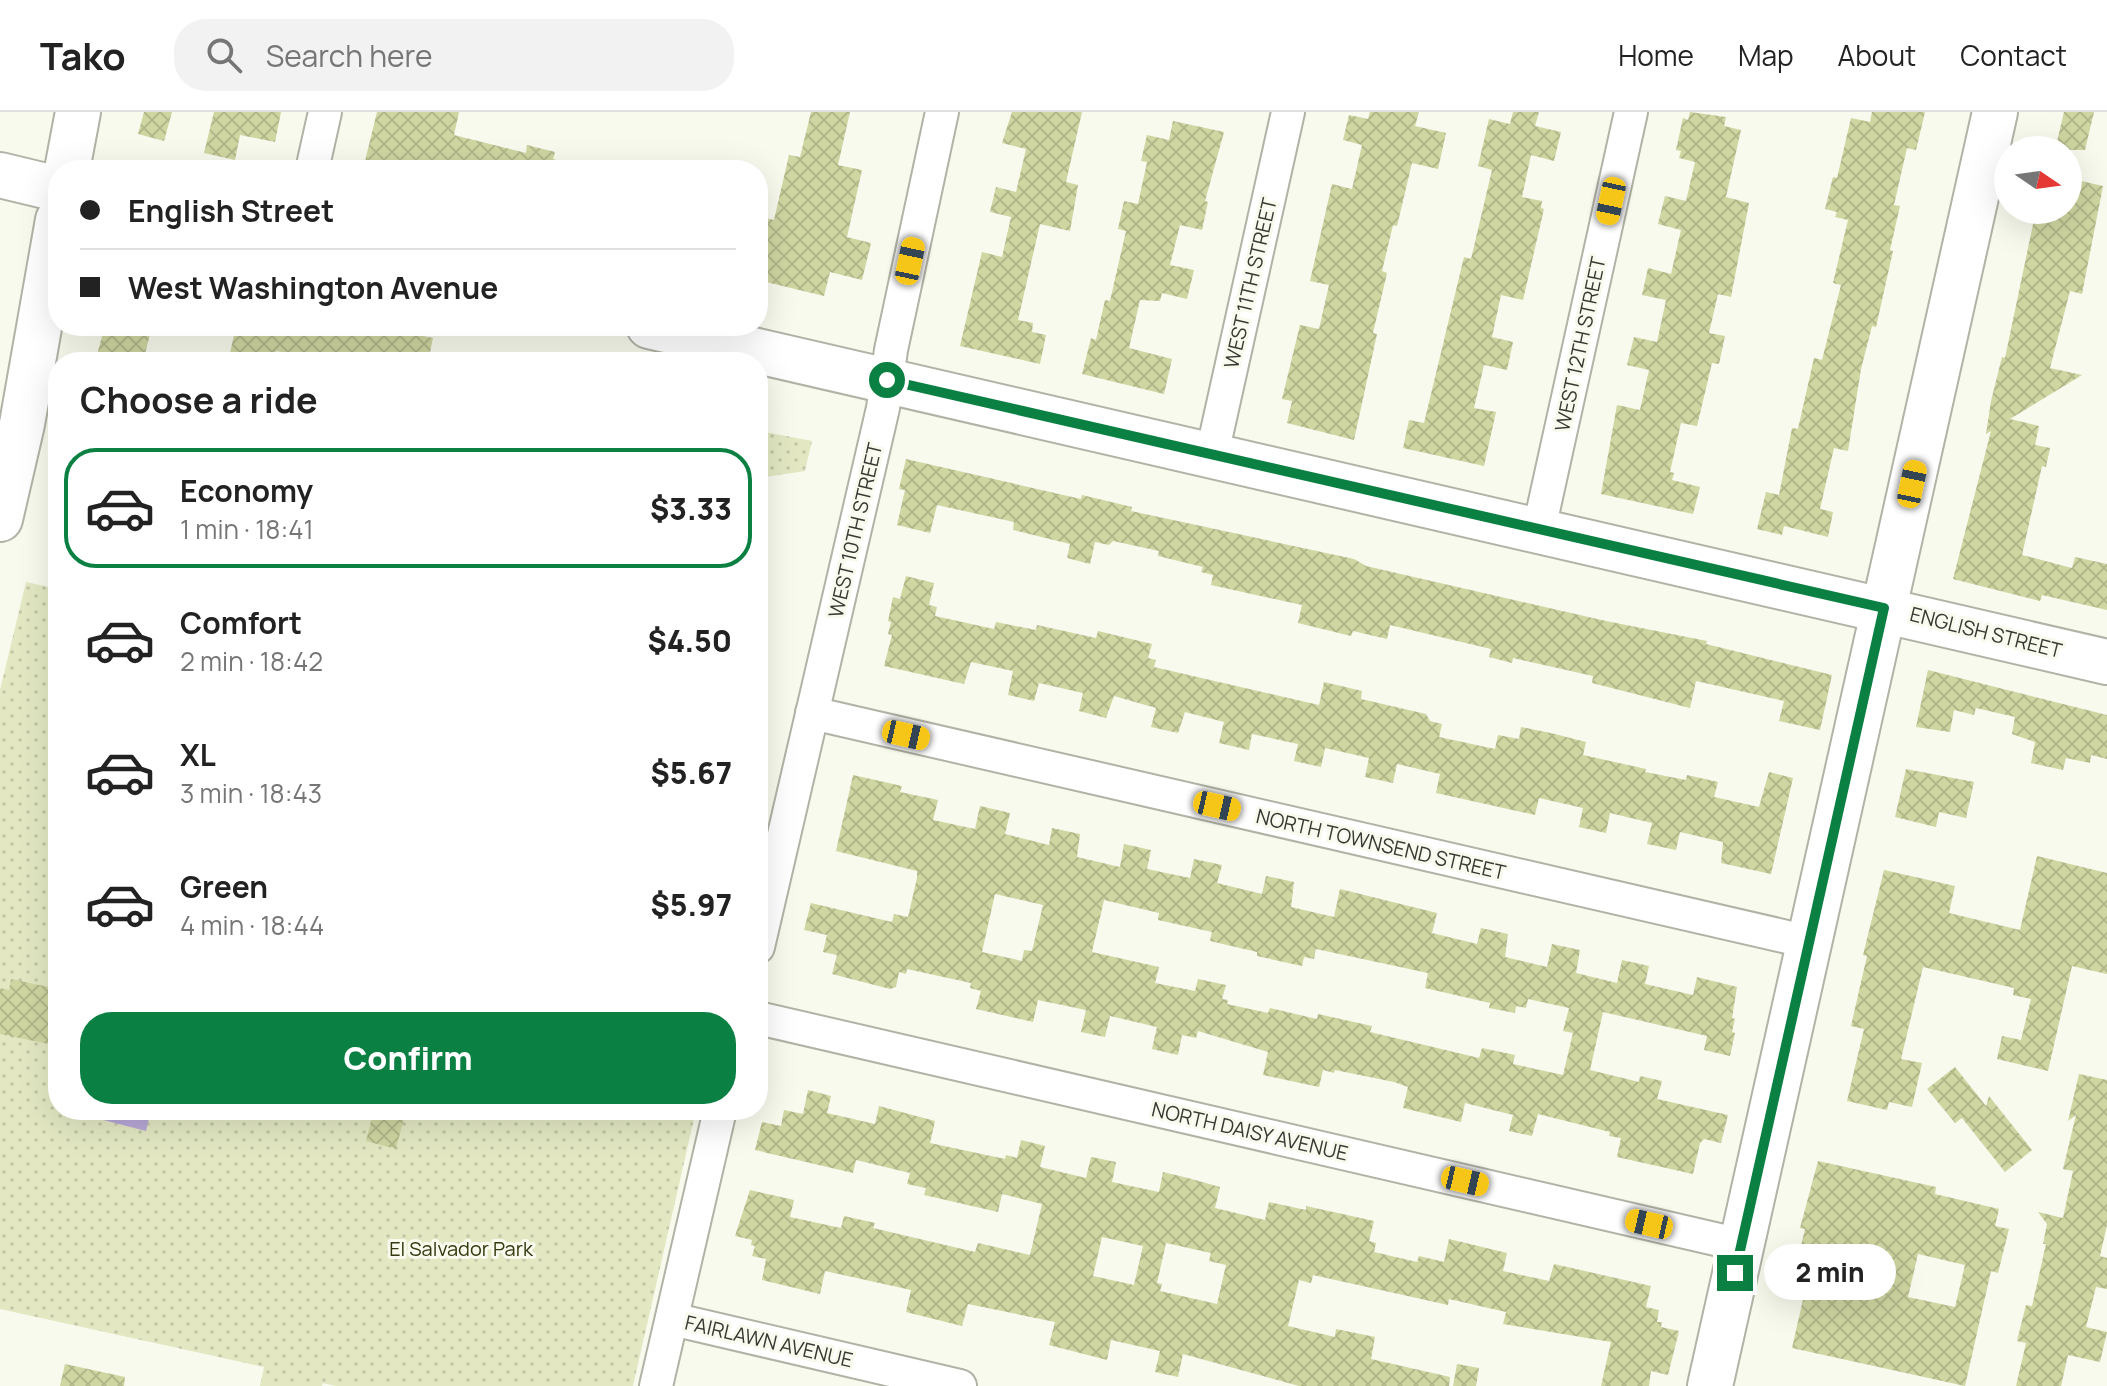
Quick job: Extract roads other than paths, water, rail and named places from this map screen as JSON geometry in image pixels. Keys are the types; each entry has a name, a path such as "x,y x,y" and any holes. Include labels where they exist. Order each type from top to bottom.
{"street":[{"path":"69,160 78,112"},
{"path":"314,160 325,112"},
{"name":"WEST 10TH STREET","path":"768,904 887,380 942,112"},
{"name":"WEST 11TH STREET","path":"1212,454 1288,112"},
{"name":"WEST 12TH STREET","path":"1539,529 1631,112"},
{"path":"1710,1386 1995,112"},
{"path":"0,175 48,187"},
{"path":"1,513 22,424 48,277"},
{"name":"ENGLISH STREET","path":"693,336 764,352"},
{"name":"ENGLISH STREET","path":"768,353 1884,608 2107,662"},
{"name":"NORTH TOWNSEND STREET","path":"812,713 1809,942"},
{"name":"NORTH DAISY AVENUE","path":"768,1020 1741,1245"},
{"path":"656,1386 718,1120"},
{"name":"FAIRLAWN AVENUE","path":"672,1319 960,1386"}],"water":[{"path":"103,1120 149,1120 146,1131"}],"park label":[{"name":"El Salvador Park","path":"461,1248"}]}
